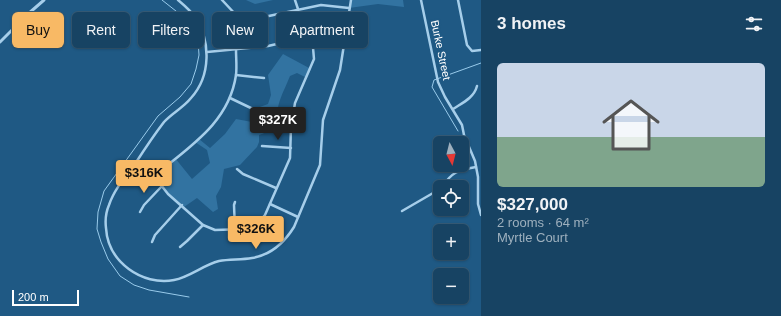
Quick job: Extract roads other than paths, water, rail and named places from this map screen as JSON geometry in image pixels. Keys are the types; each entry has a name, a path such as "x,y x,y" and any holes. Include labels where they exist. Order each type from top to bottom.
{"street":[{"path":"0,42 44,0"},
{"path":"178,0 190,11 198,22 204,37 207,52 201,84 186,103 164,122 112,198 106,215 106,229 111,246 120,262 131,271 145,278 159,281 175,280 218,261 253,258 267,254 284,242 294,227 320,165 323,120 338,79 343,48"},
{"path":"222,0 237,16 247,19 321,5 349,8"},
{"path":"295,0 298,9"},
{"path":"321,0 321,5"},
{"path":"348,12 351,0"},
{"name":"Burke Street","path":"421,0 438,82 462,125 464,135 476,167 478,204 481,215"},
{"path":"458,0 467,46 470,50 481,50"},
{"path":"207,52 236,50 276,44"},
{"path":"136,163 154,176 168,194 203,225 215,230 235,230 255,226 262,219 288,165 291,148 291,127 295,103 314,59 313,48"},
{"path":"154,176 208,130 221,116 230,98 236,74 236,50"},
{"path":"236,74 264,78"},
{"path":"453,109 472,96 477,86"},
{"path":"230,98 253,109"},
{"path":"262,146 291,148"},
{"path":"446,180 454,173 463,169 476,167"},
{"path":"237,169 243,174 276,188"},
{"path":"140,212 144,205 162,186"},
{"path":"402,211 433,195"},
{"path":"235,202 235,230"},
{"path":"270,204 298,217"},
{"path":"152,242 155,235 182,205"},
{"path":"180,247 203,225"}],"waterway":[{"path":"162,0 181,15 194,30 198,41 199,55 196,69 191,84 180,97 158,116 104,191 98,212 97,229 108,259 120,276 134,285 149,290 189,297"},
{"path":"458,131 432,87 434,80 481,63"}]}
